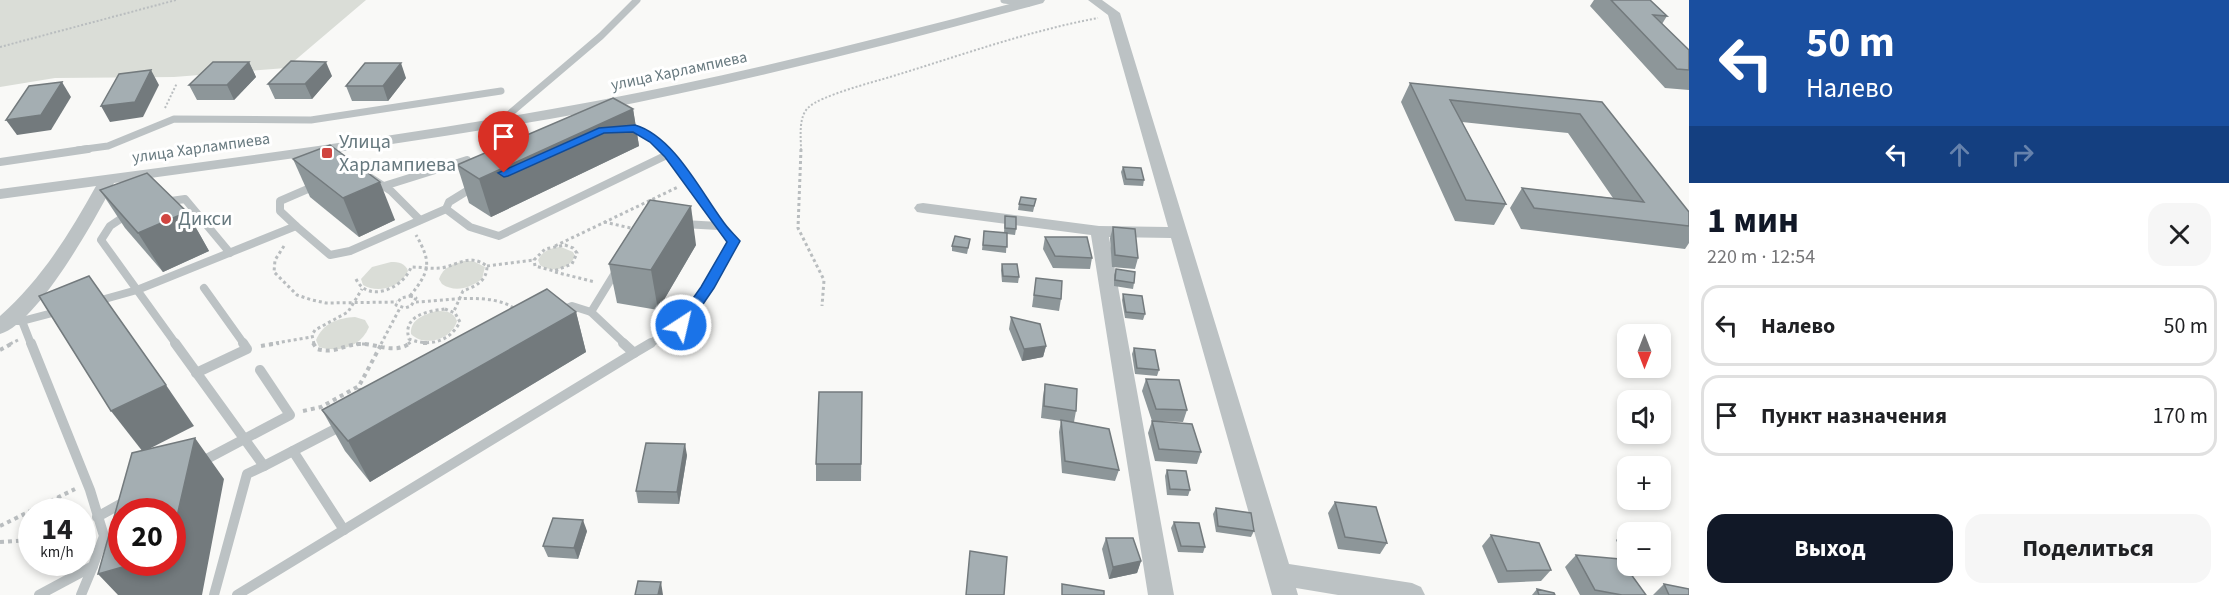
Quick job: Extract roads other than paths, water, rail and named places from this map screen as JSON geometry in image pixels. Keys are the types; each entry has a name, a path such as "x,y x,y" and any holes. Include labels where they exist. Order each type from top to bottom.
{"street":[{"path":"1094,0 1114,13 1282,585 1412,595"},
{"name":"улица Харлампиева","path":"0,194 500,122 593,106 787,67 1034,1"},
{"path":"10,323 54,268 108,179"},
{"path":"924,208 1099,231 1178,233"},
{"path":"1099,231 1161,595"}],"lane":[{"path":"500,122 601,36 637,0"},
{"path":"1004,0 1034,1"},
{"path":"0,162 108,146 174,120 311,120 501,91"},
{"path":"237,595 681,325 707,288 733,241 719,226 669,154 654,139 635,128 617,128"},
{"path":"446,209 481,234 499,236 669,154"},
{"path":"384,186 467,160"},
{"path":"359,175 375,180 384,186 420,220"},
{"path":"324,182 280,201 280,211 330,255 350,251 446,209 449,202 464,191 485,181"},
{"path":"160,204 185,199 230,253"},
{"path":"138,211 110,226 101,240 264,466"},
{"path":"670,225 719,226"},
{"path":"80,306 137,290 230,253 299,229"},
{"path":"591,312 640,233"},
{"path":"196,373 247,350 204,288"},
{"path":"551,314 572,306 591,312 634,353"},
{"path":"10,323 68,309"},
{"path":"10,323 27,335 87,483 104,537 96,558"},
{"path":"191,467 290,415 260,370"},
{"path":"214,595 247,474 366,413"},
{"path":"293,452 345,530"},
{"path":"97,517 139,495"},
{"path":"39,595 74,576"},
{"path":"81,595 89,576"}],"place":[{"name":"Улица Харлампиева","path":"327,153"},
{"name":"Дикси","path":"166,219"}]}
